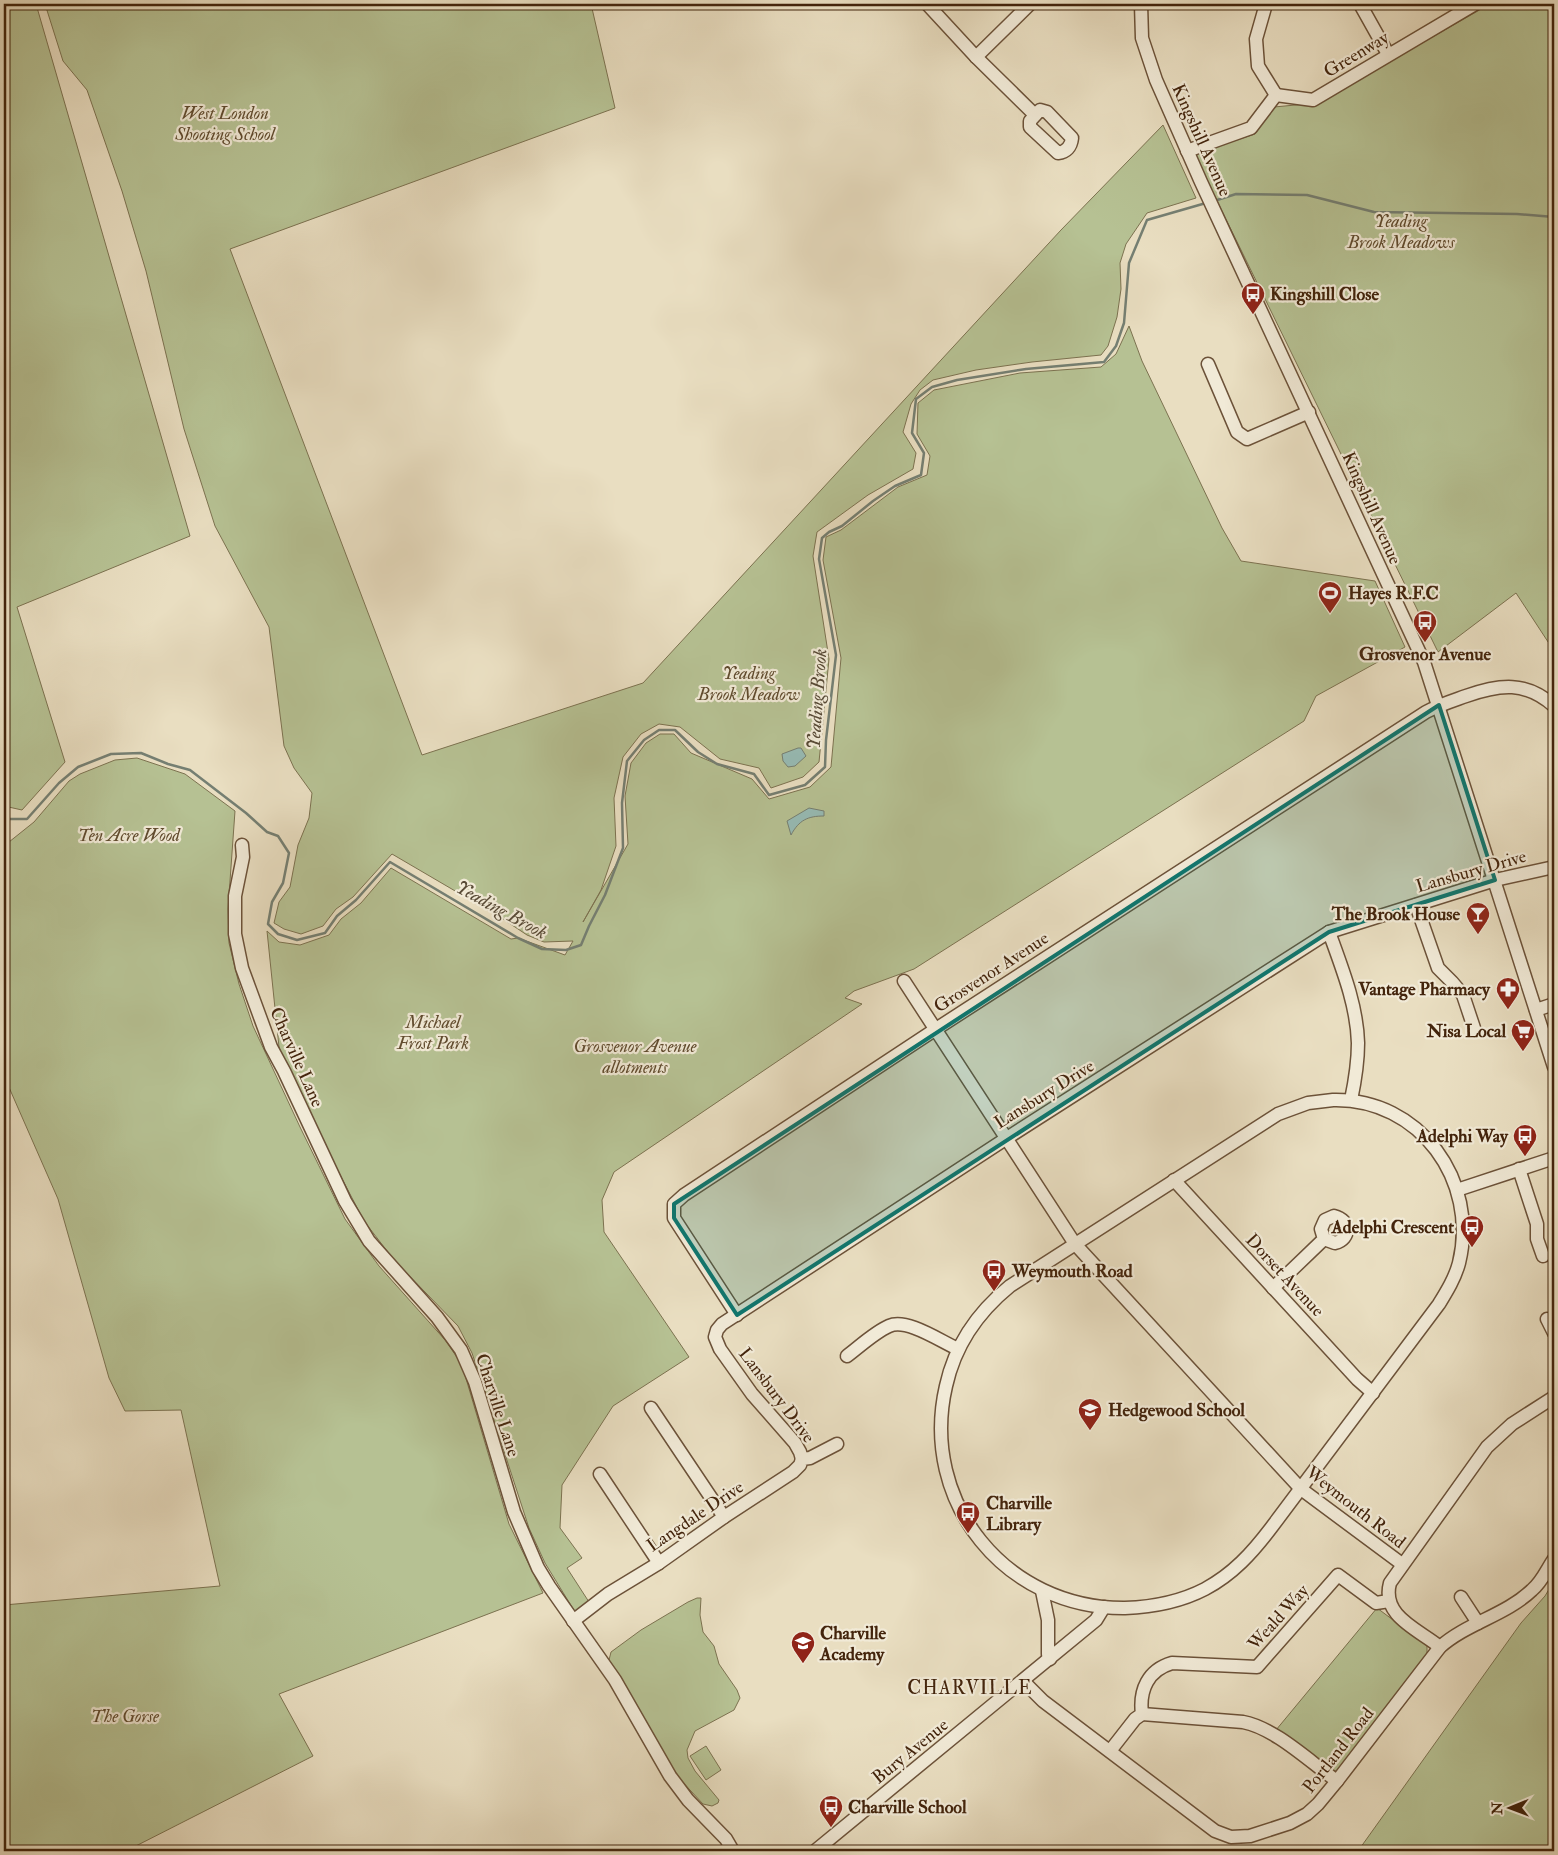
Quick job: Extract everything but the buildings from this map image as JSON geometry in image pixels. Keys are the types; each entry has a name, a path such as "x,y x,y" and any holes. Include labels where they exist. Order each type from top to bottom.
{"street":[{"path":"927,4 976,57 1035,115"},
{"path":"976,57 1030,4"},
{"name":"Kingshill Avenue","path":"1140,4 1142,38 1156,80 1215,213 1424,662 1554,1067"},
{"path":"1187,151 1251,128 1276,95 1258,66 1256,40 1266,4"},
{"path":"1360,4 1388,54"},
{"name":"Greenway","path":"1276,95 1314,100 1388,54 1475,4"},
{"path":"1208,364 1237,432 1247,439 1309,412"},
{"name":"Grosvenor Avenue","path":"737,1315 674,1218 673,1207 676,1202 936,1029 1439,705 1492,687 1506,686 1530,691 1541,696 1554,706"},
{"name":"Charville Lane","path":"242,845 243,858 235,896 235,934 242,968 271,1047 341,1193 358,1225 376,1251 448,1330 467,1360 509,1499 538,1568 614,1680 670,1776 688,1800 726,1839 734,1851"},
{"name":"Lansbury Drive","path":"802,1459 795,1443 742,1381 716,1341 717,1330 1007,1138 1329,932 1495,880 1554,867"},
{"path":"1416,905 1438,968 1463,995 1475,1031"},
{"path":"1329,932 1347,986 1356,1023 1358,1057 1351,1100"},
{"name":"Weymouth Road","path":"904,981 1075,1244 1301,1489 1402,1564"},
{"path":"1536,1010 1554,1004"},
{"path":"1351,1100 1380,1107 1411,1125 1429,1141 1443,1158 1457,1190 1462,1211 1463,1239 1455,1275 1430,1317 1301,1489 1250,1555 1239,1566 1215,1583 1192,1595 1158,1606 1138,1608 1104,1607 1063,1599 1042,1591 1018,1575 991,1552 969,1524 952,1492 942,1452 941,1417 948,1376 958,1349 974,1323 992,1302 1010,1286 1174,1180 1282,1112 1297,1106 1321,1101 1351,1100"},
{"path":"1457,1190 1554,1158"},
{"path":"1518,1169 1537,1224 1537,1239 1543,1256"},
{"name":"Dorset Avenue","path":"1174,1180 1357,1379 1373,1393"},
{"path":"1273,1288 1324,1239"},
{"path":"1547,1319 1554,1333"},
{"path":"847,1356 885,1328 900,1324 912,1327 958,1349"},
{"path":"1440,1647 1396,1614 1388,1601 1390,1583 1493,1439 1528,1413 1554,1397"},
{"path":"651,1408 724,1517"},
{"name":"Langdale Drive","path":"573,1621 608,1594 658,1563 793,1472 800,1465 802,1459 810,1458 837,1444"},
{"path":"600,1474 658,1563"},
{"name":"Portland Road","path":"1023,1681 1043,1700 1215,1831 1231,1837 1259,1834 1299,1819 1318,1804 1337,1782 1440,1647 1454,1636 1505,1609 1534,1589 1554,1558"},
{"name":"Weald Way","path":"1142,1714 1140,1702 1143,1689 1156,1671 1167,1664 1257,1667 1338,1575 1376,1603 1388,1601"},
{"path":"1042,1591 1048,1620 1048,1654 1050,1658"},
{"path":"1461,1597 1478,1623"},
{"name":"Bury Avenue","path":"815,1851 1096,1620 1104,1607"},
{"path":"1110,1751 1135,1719 1142,1714 1242,1722 1257,1725 1271,1732 1337,1782"}],"highlighted area":[{"path":"1439,705 1495,880 1329,932 737,1315 674,1218 674,1204"}],"green space":[{"path":"4,4 36,4 190,536 17,607 65,762 22,810 4,806"},
{"path":"45,4 591,4 615,108 230,249 422,755 643,683 1061,230 1163,125 1196,198 1147,213 1126,244 1120,263 1121,289 1117,317 1108,346 1101,355 976,370 933,380 920,390 911,404 903,432 916,453 913,469 868,495 817,532 813,556 829,659 819,762 803,777 771,788 759,768 720,759 680,727 659,724 641,734 623,757 614,798 616,846 601,890 583,922 628,844 625,796 631,763 646,743 660,734 674,734 691,753 752,779 769,799 810,787 831,767 841,658 823,560 826,537 841,530 898,487 927,475 930,456 917,434 918,403 934,390 1020,373 1101,367 1116,354 1129,326 1142,361 1222,528 1241,561 1375,581 1405,647 1316,696 1304,721 914,969 854,991 845,998 862,1004 614,1172 602,1200 604,1232 689,1357 613,1406 562,1485 560,1528 582,1558 567,1568 589,1602 575,1612 545,1563 529,1528 472,1353 458,1326 394,1260 364,1221 313,1123 296,1095 279,1047 267,931 279,942 300,945 329,935 341,919 361,903 391,868 511,939 518,938 565,955 573,941 544,942 527,935 392,854 353,897 336,909 323,926 301,934 284,929 274,923 279,902 290,887 298,845 309,818 312,793 294,768 284,746 269,627 215,526 184,429 146,271 122,191 87,90 63,61"},
{"name":"Yeading Brook Meadows","path":"1490,4 1554,4 1554,651 1516,593 1438,652 1194,154 1255,134 1274,107 1317,103"},
{"path":"137,758 185,774 235,811 228,909 229,943 239,984 253,1026 345,1219 379,1266 446,1341 462,1365 509,1524 543,1593 279,1694 313,1756 126,1851 4,1851 4,1605 220,1586 181,1410 125,1411 109,1378 58,1199 4,1076 4,846 34,822 69,781 80,774 115,760"},
{"path":"1554,1581 1554,1851 1358,1851 1521,1623 1545,1596"},
{"path":"697,1598 701,1598 700,1615 703,1632 714,1646 719,1664 737,1690 740,1698 734,1710 695,1731 687,1750 688,1758 695,1771 719,1800 718,1803 712,1806 703,1804 677,1776 609,1660 611,1652 641,1630"},
{"path":"1377,1608 1424,1643 1427,1646 1427,1656 1340,1771 1331,1771 1276,1730"},
{"path":"706,1746 721,1770 706,1780 690,1756"}],"water":[{"path":"801,748 806,756 795,766 788,767 783,761 782,754"},
{"path":"809,808 824,811 824,816 804,820 791,835 787,821"}],"waterway":[{"name":"Yeading Brook","path":"1214,201 1236,194 1307,195 1374,212 1517,214 1554,217"},
{"name":"Yeading Brook","path":"4,819 27,819 59,783 78,767 111,754 141,753 168,764 190,770 246,813 267,832 278,836 289,853 283,883 272,902 268,924 278,934 297,940 325,933 337,916 356,900 390,862 518,938 542,949 566,950 581,945 605,895 623,848 622,803 627,761 644,740 659,730 675,730 698,752 717,764 754,774 769,795 805,785 825,767 826,740 836,655 819,559 822,538 829,532 842,526 895,486 921,475 924,453 912,433 916,399 932,387 957,380 1026,369 1104,362 1116,346 1124,323 1129,263 1147,220 1206,203"}],"place":[{"name":"Kingshill Close","path":"1253,315"},
{"name":"Hayes R.F.C","path":"1330,614"},
{"name":"Grosvenor Avenue","path":"1425,643"},
{"name":"The Brook House","path":"1478,935"},
{"name":"Vantage Pharmacy","path":"1508,1010"},
{"name":"Nisa Local","path":"1523,1052"},
{"name":"Adelphi Way","path":"1525,1157"},
{"name":"Adelphi Crescent","path":"1472,1248"},
{"name":"Weymouth Road","path":"994,1292"},
{"name":"Hedgewood School","path":"1090,1431"},
{"name":"Charville Library","path":"968,1534"},
{"name":"Charville Academy","path":"803,1664"},
{"name":"Charville School","path":"831,1828"}],"district":[{"name":"CHARVILLE","path":"970,1687"}],"park label":[{"name":"West London Shooting School","path":"225,123"},
{"name":"Yeading Brook Meadow","path":"749,683"},
{"name":"Ten Acre Wood","path":"129,835"},
{"name":"Michael Frost Park","path":"433,1032"},
{"name":"Grosvenor Avenue allotments","path":"635,1056"},
{"name":"The Gorse","path":"125,1716"}]}
